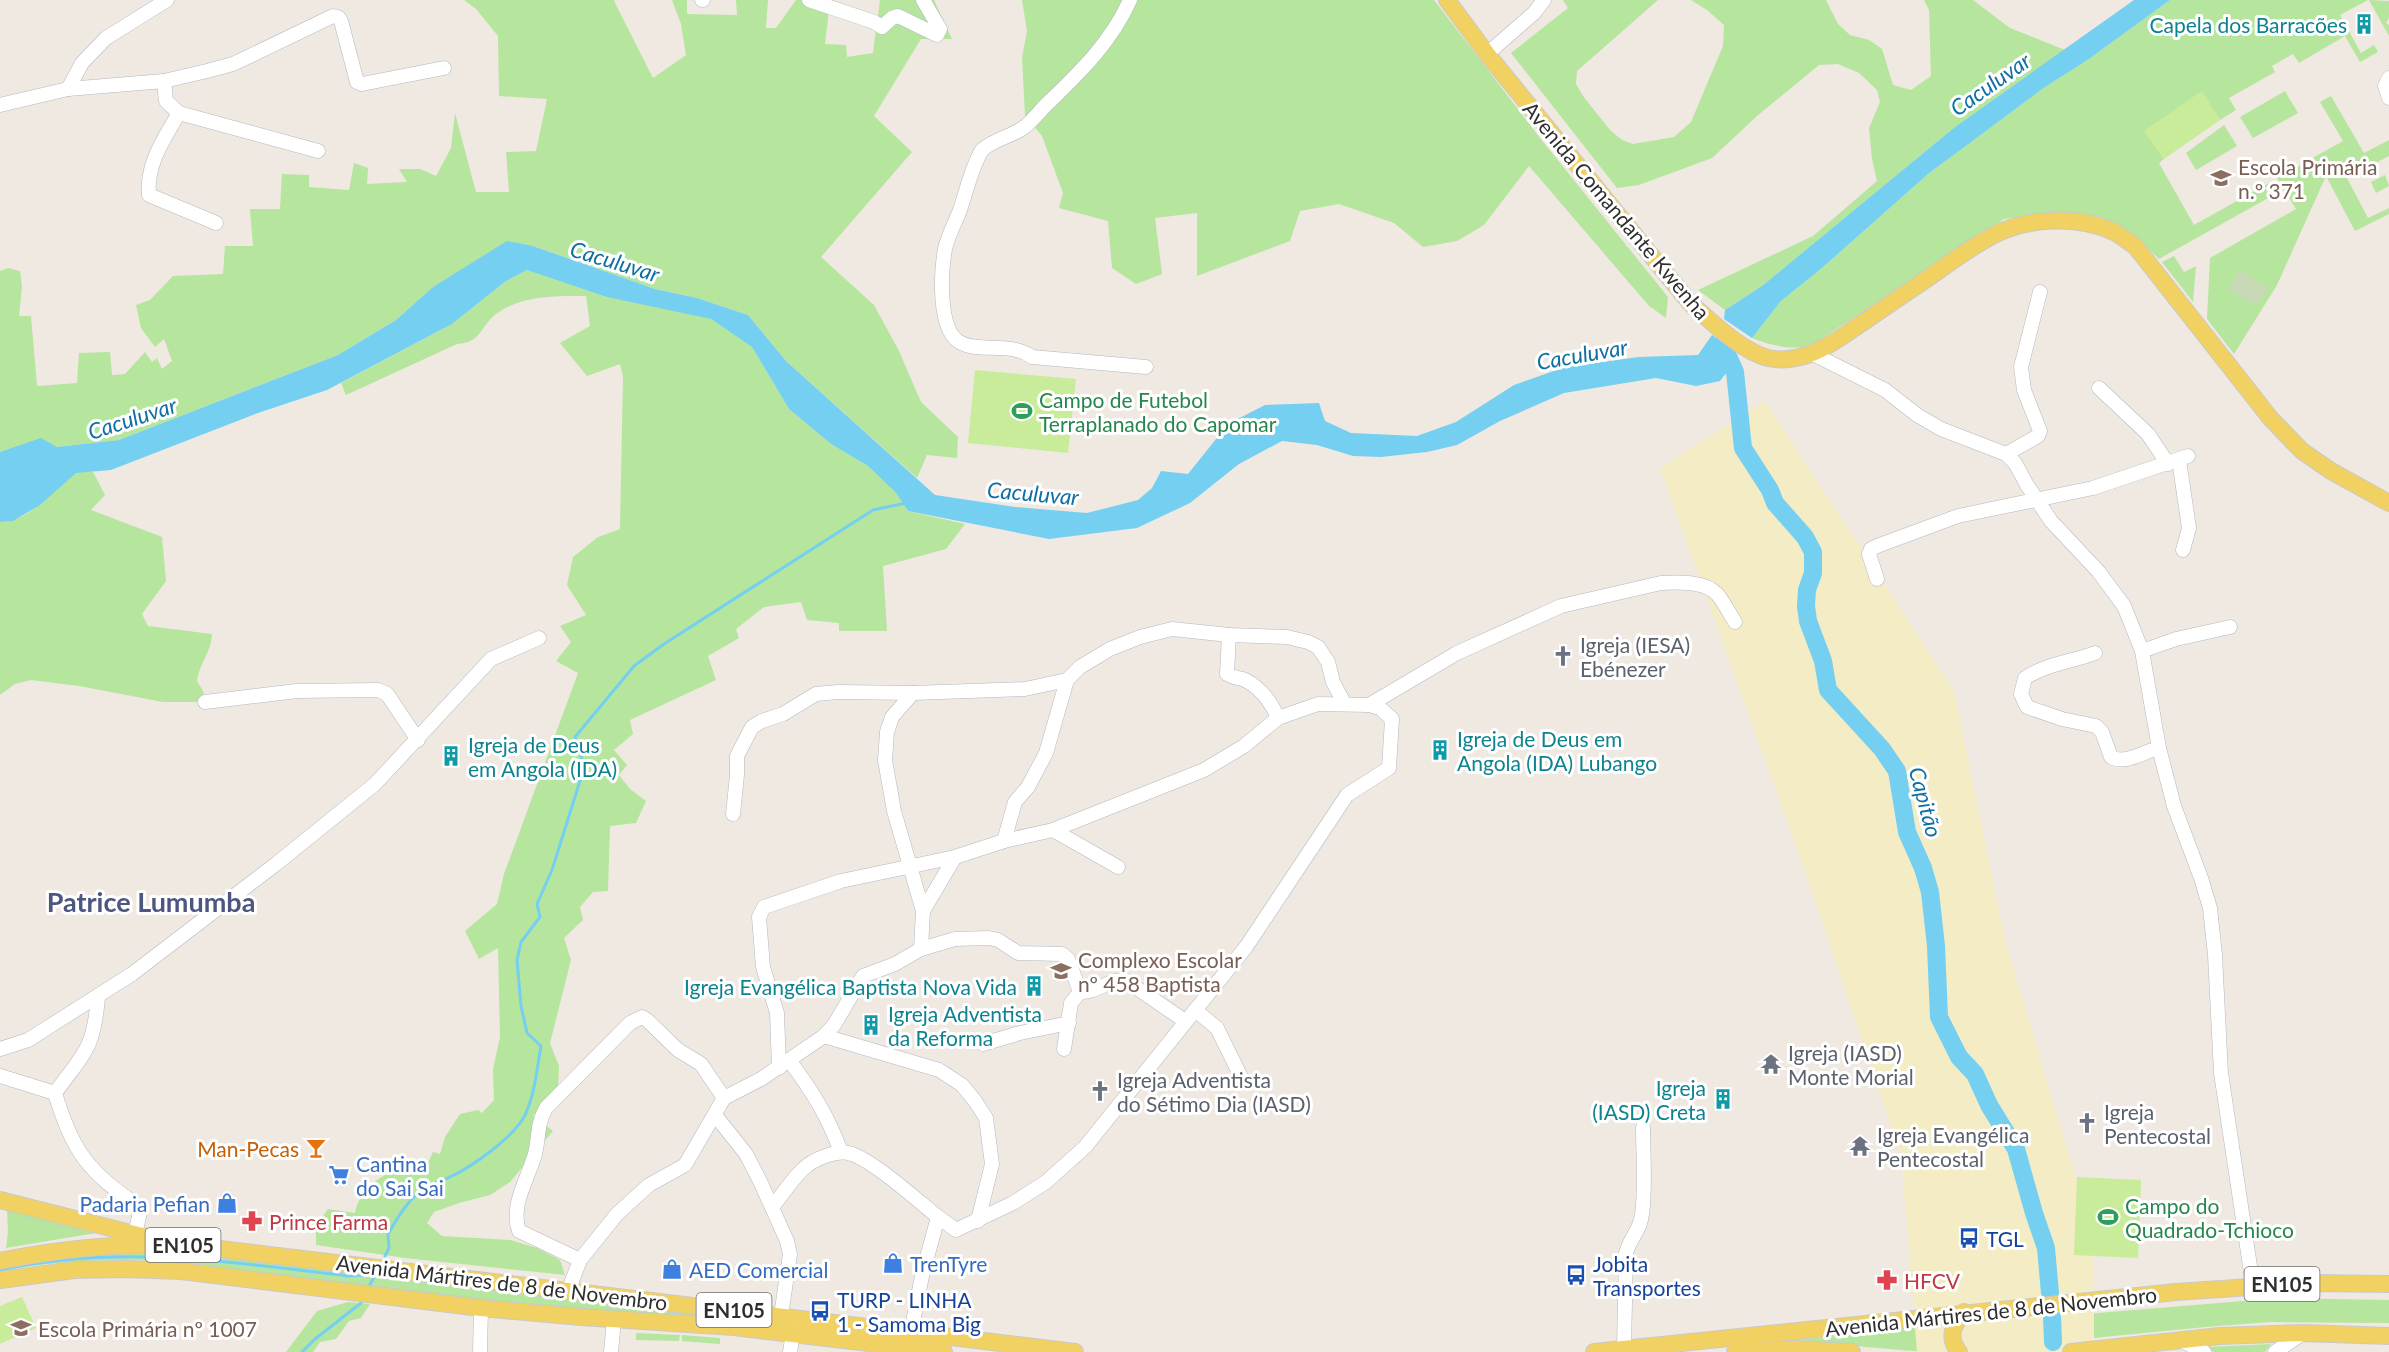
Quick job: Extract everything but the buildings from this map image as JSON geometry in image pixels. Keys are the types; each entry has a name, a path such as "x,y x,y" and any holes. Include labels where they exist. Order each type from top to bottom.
{"main road":[{"name":"Avenida Comandante Kwenha","path":"1447,0 1487,54 1690,303 1716,326 1748,349 1769,358 1791,358 1813,354 1839,339 1993,235 2016,226 2052,222 2074,222 2095,226 2116,233 2135,246 2271,419 2302,451 2331,471 2389,503"},
{"path":"0,1200 174,1245"},
{"name":"Avenida Mártires de 8 de Novembro","path":"0,1262 95,1246 174,1245 569,1289 1075,1352"},
{"name":"Avenida Mártires de 8 de Novembro","path":"0,1281 57,1272 125,1269 209,1274 481,1308 614,1320 700,1324 944,1352"},
{"name":"Avenida Mártires de 8 de Novembro","path":"1594,1352 1964,1312 2253,1286 2312,1283 2389,1284"},
{"path":"1959,1352 1952,1340 1952,1331 1964,1312"},
{"path":"2071,1352 2220,1336 2303,1333 2389,1336"},
{"name":"Avenida Mártires de 8 de Novembro","path":"1735,1352 1794,1349 1852,1352"}],"street":[{"path":"68,89 82,63 106,38 167,0"},
{"path":"809,0 826,3 882,27 898,16 938,35 940,29 923,0"},
{"path":"1130,0 1117,26 1102,47 1072,81 1020,130 990,142 982,150 946,246 941,304 944,318 960,343 1004,347 1025,352 1032,357 1146,367"},
{"path":"1487,54 1534,13 1544,0"},
{"path":"0,105 68,89 164,81 233,64 333,16 338,16 341,21 357,82 362,84 444,68"},
{"path":"2389,78 2385,86 2389,98"},
{"path":"164,81 166,101 179,113 318,151"},
{"path":"179,113 155,154 148,180 149,195 216,223"},
{"path":"2006,454 2038,436 2040,431 2024,390 2021,367 2040,292"},
{"path":"1813,354 1885,390 1917,415 1941,429 2006,454 2015,463 2051,521 2098,571 2124,606 2142,651 2159,748 2174,806 2210,908 2221,1073 2253,1286"},
{"path":"2099,388 2178,460 2189,528 2183,550"},
{"path":"1877,579 1869,551 1877,546 1958,516 2093,488 2178,460"},
{"path":"1369,705 1457,652 1562,606 1661,583 1672,582 1710,588 1719,596 1735,622"},
{"path":"2142,651 2176,639 2230,627"},
{"path":"1004,841 1015,802 1028,788 1046,753 1067,680 1080,667 1101,654 1140,637 1172,629 1228,635 1287,637 1308,642 1317,647 1328,662 1333,682 1344,703"},
{"path":"1228,635 1227,674 1236,679 1244,679 1264,695 1272,703 1278,718"},
{"path":"0,1049 28,1040 132,974 276,864 375,784 491,659 539,638"},
{"path":"2095,653 2036,670 2025,678 2021,694 2023,702 2027,707 2062,719 2096,726 2102,732 2111,758 2115,760 2137,756 2141,752 2159,748"},
{"path":"733,814 737,775 736,756 752,727 783,714 816,694 1025,689 1067,680"},
{"path":"205,702 297,691 378,690 387,694 418,740"},
{"path":"913,693 892,717 887,732 885,760 894,811 908,866 923,911 921,949"},
{"path":"773,1206 802,1169 825,1156 841,1152 853,1154 874,1168 956,1230 978,1221 1046,1182 1085,1147 1246,947 1347,795 1389,768 1392,719 1380,708 1369,705 1318,704 1278,718 1244,746 1204,770 1053,830 1004,841 955,857 841,881 764,907 760,911 763,967 777,1013 784,1064 815,1094 831,1124 841,1152"},
{"path":"1053,830 1118,867"},
{"path":"923,911 955,857"},
{"path":"569,1289 580,1260 617,1214 650,1185 685,1165 724,1098 784,1064 824,1036 834,1025 863,976 895,964 921,949 955,939 988,938 998,940 1018,953 1062,954 1068,959 1080,992"},
{"path":"1080,992 1088,992 1117,979 1125,980 1185,1021"},
{"path":"1064,1049 1071,1003 1080,992"},
{"path":"55,1093 85,1054 92,1041 98,997"},
{"path":"1195,1010 1217,1028 1244,1083"},
{"path":"580,1260 519,1231 516,1221 517,1205 535,1154 541,1117 546,1108 630,1023 642,1017 678,1050 701,1064 724,1098"},
{"path":"983,1044 1020,1033 1069,1023"},
{"path":"824,1036 939,1070 962,1085 986,1118 992,1164 978,1221"},
{"path":"0,1076 55,1093"},
{"path":"55,1093 69,1134 89,1167 110,1187 141,1208 135,1234"},
{"path":"715,1115 746,1154 788,1241 790,1254 781,1316"},
{"path":"1624,1349 1626,1253 1630,1239 1638,1229 1642,1214 1643,1127"},
{"path":"911,1332 922,1276 938,1217"},
{"path":"480,1352 481,1308"},
{"path":"611,1352 614,1320"},
{"path":"790,1352 793,1333"},
{"path":"2275,1352 2303,1333"},
{"path":"2180,1340 2204,1352"}],"green space":[{"path":"464,0 615,0 653,78 686,55 681,24 672,0 687,0 687,14 737,15 736,0 768,0 766,28 776,28 796,0 830,0 825,44 846,45 847,57 873,53 880,0 934,0 952,39 921,39 874,116 912,152 821,257 874,305 899,351 921,402 958,437 957,458 927,455 917,478 786,361 748,315 697,298 655,289 533,246 433,287 396,320 338,355 119,440 57,447 41,439 0,452 0,271 8,268 20,271 22,286 19,316 31,316 37,386 77,383 79,353 110,352 112,375 125,374 145,352 152,362 157,358 162,369 172,361 164,339 155,347 141,328 136,305 150,300 173,276 223,274 225,246 253,246 250,209 280,209 282,174 309,175 309,187 349,190 354,163 368,168 367,184 407,182 399,169 420,169 436,176 451,148 455,113 476,192 509,192 506,152 536,151 547,99 499,96 498,36 476,9"},
{"path":"1022,0 1434,0 1544,143 1668,297 1666,318 1649,306 1529,166 1484,225 1457,241 1423,247 1394,223 1339,204 1300,211 1290,241 1197,276 1197,213 1155,218 1162,274 1136,284 1112,268 1108,221 1059,208 1063,193 1042,136 1025,115 1022,57 1027,31"},
{"path":"1563,0 1658,0 1577,71 1576,84 1583,96 1610,130 1622,140 1633,144 1674,137 1691,122 1723,46 1724,25 1691,0 1826,0 1838,24 1850,35 1869,40 1882,49 1893,85 1911,90 1931,76 1929,10 1924,0 1973,0 2010,28 2065,50 1955,127 1762,286 1725,310 1698,290 1813,236 1877,181 1869,128 1880,102 1877,90 1859,73 1838,64 1819,65 1757,116 1712,158 1639,185 1617,188 1511,53 1568,8"},
{"path":"2170,0 2368,0 2340,15 2361,53 2374,45 2378,52 2360,62 2345,36 2299,63 2293,54 2272,66 2275,72 2229,98 2236,110 2220,120 2201,92 2145,131 2164,159 2159,163 2194,225 2269,183 2270,185 2265,188 2270,197 2159,259 2131,232 2101,217 2053,212 2004,219 1809,347 1780,346 1752,338 1781,301 1822,268 1928,174 2045,87 2089,59"},
{"path":"2369,0 2389,1 2389,18 2386,23 2389,25 2389,36"},
{"path":"2202,91 2220,120 2164,159 2144,131"},
{"path":"2285,91 2298,113 2253,138 2240,117"},
{"path":"2331,96 2364,153 2389,140 2389,156 2347,178 2368,218 2389,208 2389,214 2355,231 2326,176 2277,285 2234,354 2207,319 2210,258 2296,209 2277,178 2343,141 2320,102"},
{"path":"2224,125 2237,146 2196,170 2186,153"},
{"path":"2385,175 2389,186 2376,193 2371,182"},
{"path":"2174,256 2184,272 2196,266 2193,302 2162,262"},
{"path":"527,270 711,319 752,347 789,409 831,444 868,466 896,493 908,511 965,524 946,549 883,566 887,631 839,631 839,623 807,620 801,602 764,607 736,629 739,638 708,656 716,680 630,720 633,734 614,750 627,765 619,775 630,789 646,801 636,823 610,826 608,891 593,892 580,907 583,920 564,938 571,960 550,1043 559,1066 558,1087 533,1116 553,1131 510,1182 490,1195 434,1212 427,1223 442,1236 510,1240 537,1248 560,1260 565,1275 405,1258 316,1245 316,1226 328,1209 355,1213 368,1188 379,1178 396,1171 426,1167 433,1152 440,1154 445,1137 460,1114 478,1110 482,1113 494,1100 493,1069 500,1037 498,948 479,959 465,931 497,904 504,874 578,673 556,661 571,642 560,626 586,615 567,585 573,557 598,537 620,529 623,376 620,364 587,376 560,343 590,326 586,296 541,298 519,302 499,312 472,340 457,344 346,395 341,383 452,324 506,281"},
{"path":"2239,270 2268,288 2256,306 2228,289"},
{"name":"Campo de Futebol Terraplanado do Capomar","path":"975,370 1076,379 1068,453 968,443"},
{"path":"93,472 105,495 91,510 162,537 166,581 142,614 148,626 212,634 210,647 200,668 197,681 203,691 205,702 163,702 79,686 31,680 15,684 0,695 0,522 23,516 74,474"},
{"name":"Campo do Quadrado-Tchioco","path":"2077,1177 2141,1180 2138,1258 2074,1255"},
{"path":"7,1208 95,1231 96,1233 6,1248"},
{"path":"130,1252 227,1257 749,1320 667,1314 570,1312 180,1262 89,1261 0,1272 0,1268 40,1260"},
{"path":"22,1297 36,1328 0,1344 0,1306"},
{"path":"2279,1298 2389,1300 2389,1323 2271,1322 2042,1343 2062,1316"},
{"path":"348,1302 370,1304 361,1318 349,1321 336,1339 320,1342 313,1352 286,1352 317,1311"},
{"path":"1942,1325 1945,1352 1788,1341"},
{"path":"636,1333 680,1335 679,1341 636,1340"},
{"path":"682,1335 720,1338 720,1344 682,1341"},
{"path":"2271,1344 2265,1352 2214,1352 2207,1347"}],"sand":[{"path":"1765,401 1954,691 2005,940 2094,1239 2094,1352 1917,1352 1901,1156 1802,863 1660,468"}],"water":[{"path":"2134,0 2170,0 2089,59 2045,87 1928,174 1822,268 1781,301 1752,338 1724,319 1725,310 1762,286 1955,127"},
{"path":"507,241 533,246 655,289 697,298 748,315 786,361 935,495 1015,507 1087,513 1138,500 1152,488 1161,471 1188,474 1228,424 1265,405 1319,403 1325,421 1351,433 1417,436 1456,422 1514,385 1565,367 1639,357 1698,355 1712,335 1734,351 1736,360 1720,381 1696,386 1656,378 1564,393 1500,421 1457,445 1427,452 1381,457 1353,456 1317,445 1282,441 1239,464 1190,503 1137,528 1049,539 908,511 896,493 868,466 831,444 789,409 752,347 711,319 607,297 527,270 506,281 452,324 327,390 258,413 111,470 76,473 40,505 13,521 0,522 0,452 41,438 57,447 119,440 338,355 396,320 433,287"}],"waterway":[{"name":"Capitão","path":"1723,345 1735,372 1743,448 1770,490 1775,503 1805,537 1813,552 1813,573 1807,590 1806,606 1808,621 1823,661 1828,690 1882,749 1897,771 1907,832 1923,868 1930,892 1936,946 1939,1017 1959,1057 1975,1074 1989,1105 2016,1149 2046,1248 2050,1293"},
{"path":"385,1256 389,1248 388,1234 411,1200 424,1189 459,1172 493,1150 521,1122 529,1105 541,1046 527,1033 521,1006 517,960 521,942 540,917 537,904 552,870 585,765 576,746 575,737 634,666 664,644 873,510 906,503"},
{"path":"0,1270 45,1262 131,1257 217,1261 348,1276 365,1275"},
{"path":"369,1286 376,1274"},
{"path":"302,1352 361,1303"},
{"name":"Capitão","path":"2052,1317 2053,1342"}],"place":[{"name":"Capela dos Barracões","path":"2364,24"},
{"name":"Escola Primária n.º 371","path":"2221,178"},
{"name":"Campo de Futebol Terraplanado do Capomar","path":"1022,411"},
{"name":"Igreja (IESA) Ebénezer","path":"1563,656"},
{"name":"Igreja de Deus em Angola (IDA) Lubango","path":"1440,750"},
{"name":"Igreja de Deus em Angola (IDA)","path":"451,756"},
{"name":"Complexo Escolar nº 458 Baptista","path":"1061,971"},
{"name":"Igreja Evangélica Baptista Nova Vida","path":"1034,986"},
{"name":"Igreja Adventista da Reforma","path":"871,1025"},
{"name":"Igreja (IASD) Monte Morial","path":"1771,1064"},
{"name":"Igreja Adventista do Sétimo Dia (IASD)","path":"1100,1091"},
{"name":"Igreja (IASD) Creta","path":"1723,1099"},
{"name":"Igreja Pentecostal","path":"2087,1123"},
{"name":"Igreja Evangélica Pentecostal","path":"1860,1146"},
{"name":"Man-Pecas","path":"316,1148"},
{"name":"Cantina do Sai Sai","path":"339,1175"},
{"name":"Padaria Pefian","path":"227,1203"},
{"name":"Campo do Quadrado-Tchioco","path":"2108,1217"},
{"name":"Prince Farma","path":"252,1221"},
{"name":"TGL","path":"1969,1238"},
{"name":"TrenTyre","path":"893,1263"},
{"name":"AED Comercial","path":"672,1269"},
{"name":"Jobita Transportes","path":"1576,1275"},
{"name":"HFCV","path":"1887,1280"},
{"name":"TURP - LINHA 1 - Samoma Big","path":"820,1311"},
{"name":"Escola Primária nº 1007","path":"21,1328"}],"district":[{"name":"Patrice Lumumba","path":"151,901"}],"water label":[{"name":"Caculuvar","path":"1990,84"},
{"name":"Caculuvar","path":"615,261"},
{"name":"Caculuvar","path":"1582,354"},
{"name":"Caculuvar","path":"132,418"},
{"name":"Caculuvar","path":"1033,493"}]}
